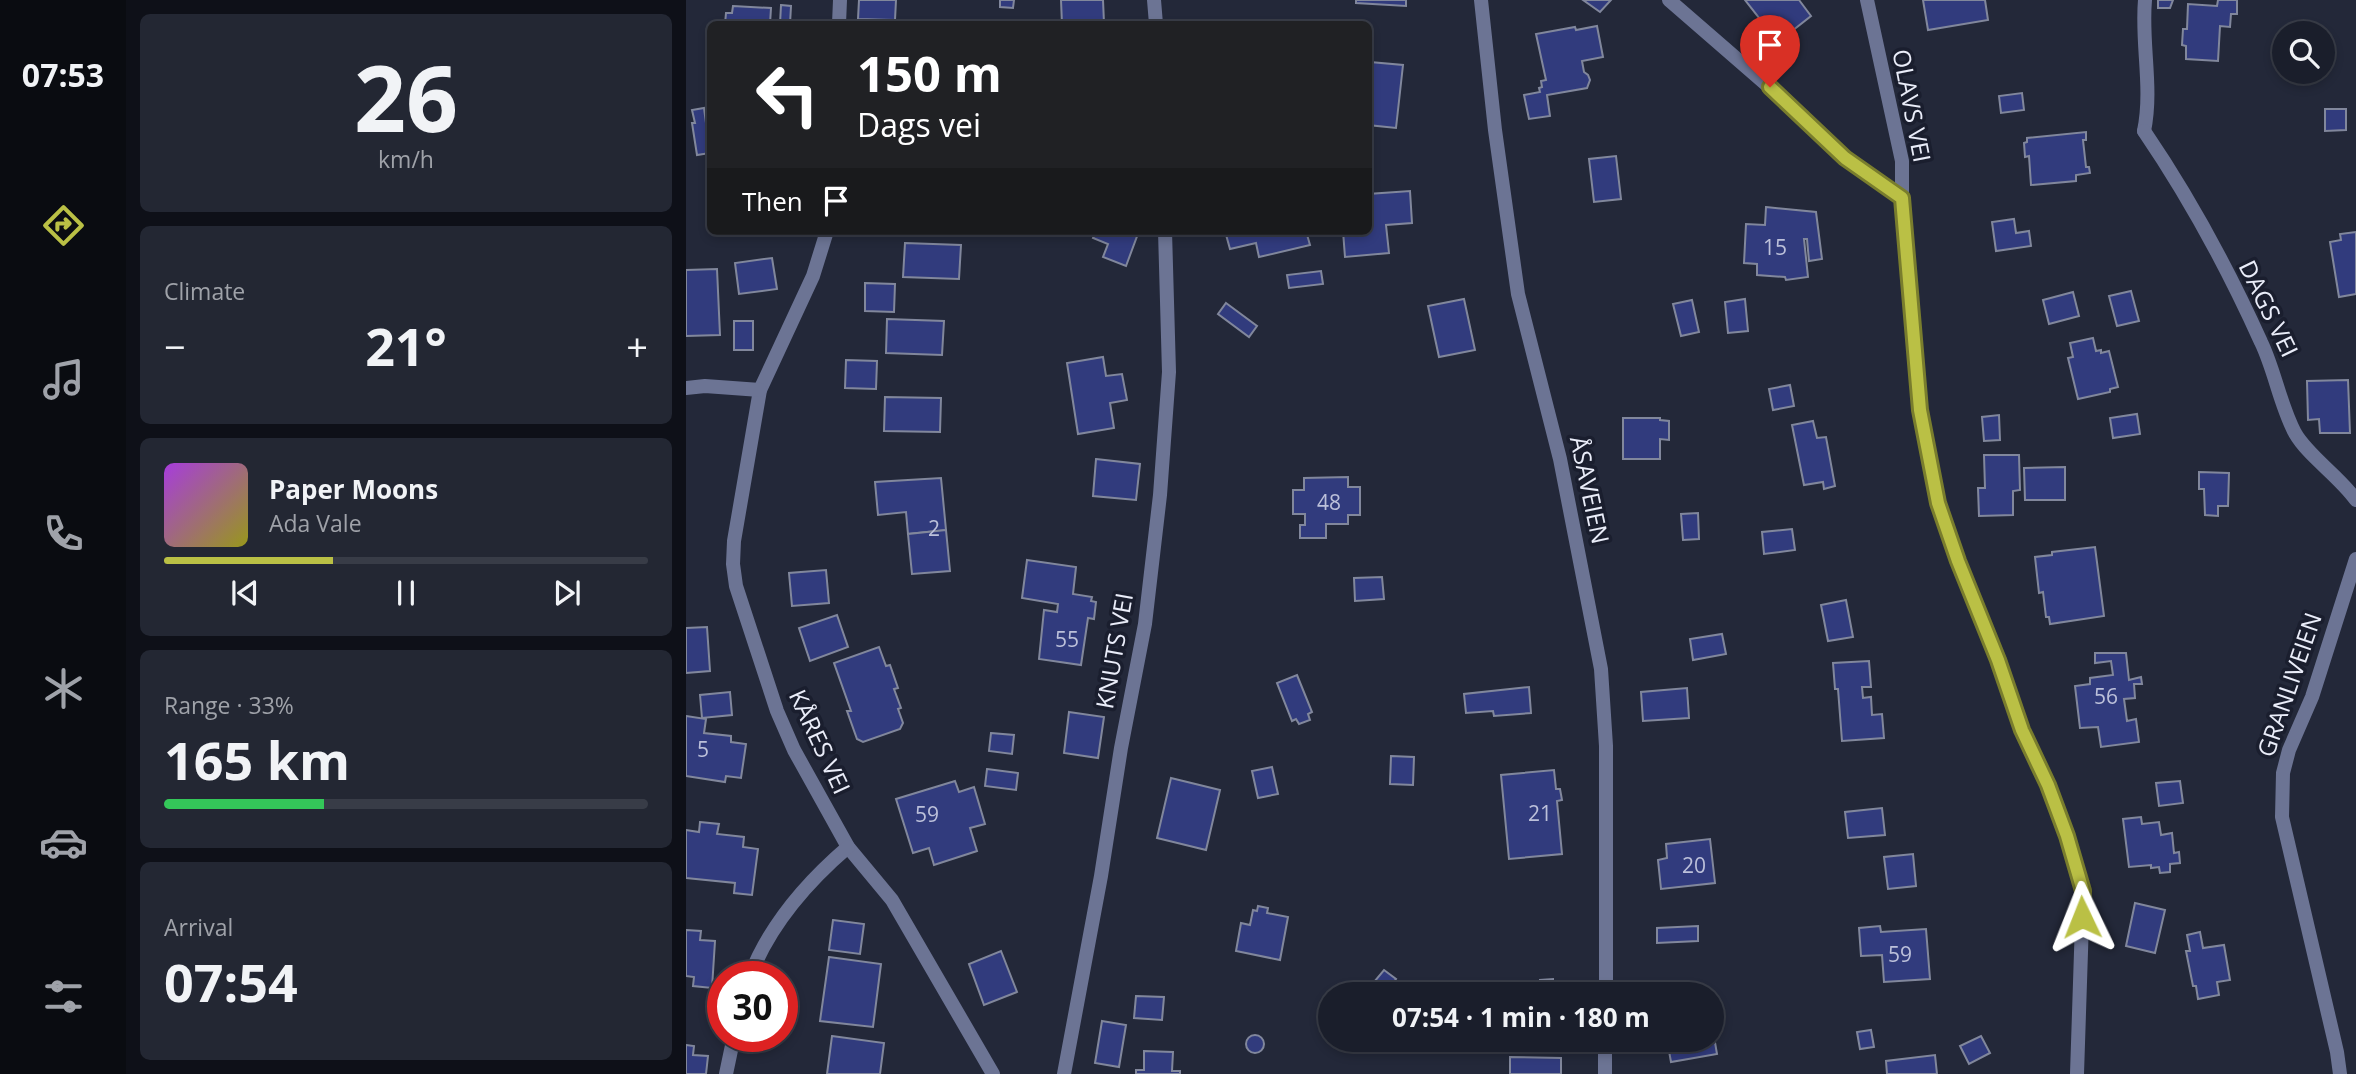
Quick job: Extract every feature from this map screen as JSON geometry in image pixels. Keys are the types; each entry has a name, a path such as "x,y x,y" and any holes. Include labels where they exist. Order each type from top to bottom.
{"street":[{"path":"839,21 840,0"},
{"path":"1154,0 1156,21"},
{"name":"ÅSAVEIEN","path":"1481,0 1518,294 1560,459 1601,669 1605,746 1606,982"},
{"path":"1669,0 1783,99 1845,158 1902,198"},
{"name":"OLAVS VEI","path":"1867,0 1902,161 1902,198 1920,410 1938,503 2022,730 2057,810 2083,891 2077,1074"},
{"name":"DAGS VEI","path":"2145,0 2147,111 2144,131 2179,184 2254,328 2274,370 2295,432 2303,445 2335,474 2356,500"},
{"name":"KÅRES VEI","path":"826,235 813,276 760,390 734,541 736,586 777,711 800,761 848,846 892,900 993,1074"},
{"name":"KNUTS VEI","path":"1064,1074 1144,624 1156,534 1169,372 1165,235"},
{"path":"686,388 705,386 760,390"},
{"name":"GRANLIVEIEN","path":"2340,1074 2334,1038 2281,817 2283,773 2289,750 2312,697 2356,559"},
{"path":"757,961 788,907 848,846"},
{"path":"726,1074 731,1052"},
{"path":"1605,1052 1605,1074"}],"building":[{"path":"859,0 896,0 895,20 858,19"},
{"path":"1000,0 1014,0 1013,8 1000,7"},
{"path":"1061,0 1103,0 1104,21 1062,21"},
{"path":"1356,0 1406,0 1406,6 1356,3"},
{"path":"1583,0 1611,0 1600,12"},
{"path":"1745,0 1799,0 1811,16 1778,42"},
{"path":"1923,0 1985,0 1988,20 1928,30"},
{"path":"2158,0 2173,0 2170,8 2158,8"},
{"path":"2218,0 2237,0 2237,14 2231,14 2230,27 2220,26 2218,61 2186,59 2186,46 2182,45 2183,29 2187,29 2188,4 2217,6"},
{"path":"781,5 791,6 790,21 780,21"},
{"path":"733,6 771,8 770,21 725,21 726,13 732,13"},
{"path":"1597,26 1603,57 1582,61 1584,72 1590,80 1587,88 1547,95 1550,116 1529,119 1524,95 1540,92 1541,81 1546,80 1536,34"},
{"path":"1372,62 1403,65 1396,128 1372,125"},
{"path":"2022,93 2024,110 2001,113 1999,96"},
{"path":"704,108 707,153 697,155 692,110"},
{"path":"2325,109 2346,109 2346,130 2325,131"},
{"path":"2086,132 2086,140 2083,140 2086,167 2089,167 2090,173 2076,175 2076,181 2031,185 2029,156 2025,157 2024,143 2027,138"},
{"path":"1616,156 1621,199 1594,202 1589,159"},
{"path":"1410,191 1412,223 1386,225 1389,253 1345,257 1343,235 1372,235 1372,194"},
{"path":"1766,207 1816,212 1822,259 1809,261 1807,239 1804,239 1808,277 1786,280 1785,277 1757,275 1757,264 1744,263 1746,224 1765,225"},
{"path":"2014,219 2016,233 2029,231 2031,246 1996,251 1992,222"},
{"path":"2356,232 2356,294 2339,297 2330,242 2341,240 2340,234"},
{"path":"1094,235 1138,235 1126,266 1103,257 1108,244 1093,238"},
{"path":"1226,235 1307,235 1310,245 1259,257 1256,243 1230,249"},
{"path":"905,243 961,245 959,279 903,277"},
{"path":"772,258 777,289 739,294 735,263"},
{"path":"717,269 720,335 686,336 686,270"},
{"path":"1321,271 1323,284 1289,288 1287,275"},
{"path":"865,283 895,284 894,312 865,311"},
{"path":"2131,291 2139,321 2117,326 2109,296"},
{"path":"2073,292 2079,316 2049,324 2043,300"},
{"path":"1464,299 1475,350 1439,357 1428,306"},
{"path":"1745,299 1748,331 1728,333 1725,302"},
{"path":"1692,300 1699,332 1681,336 1673,304"},
{"path":"1226,303 1257,326 1249,337 1218,314"},
{"path":"887,319 944,321 942,355 886,353"},
{"path":"734,321 753,321 753,350 734,350"},
{"path":"2093,338 2096,351 2109,351 2118,387 2110,389 2110,392 2078,399 2068,358 2073,357 2070,343"},
{"path":"1103,357 1106,376 1122,374 1127,400 1110,403 1114,428 1078,434 1067,363"},
{"path":"846,360 877,361 876,389 845,388"},
{"path":"2348,380 2350,433 2320,433 2319,419 2308,420 2307,381"},
{"path":"1790,385 1794,406 1773,410 1769,389"},
{"path":"885,397 941,398 940,432 884,431"},
{"path":"2137,414 2140,434 2113,438 2110,418"},
{"path":"1999,415 2000,440 1984,441 1982,417"},
{"path":"1623,418 1660,418 1669,421 1669,440 1660,439 1660,459 1623,459"},
{"path":"1813,421 1817,438 1826,437 1835,486 1824,489 1823,482 1804,485 1792,425"},
{"path":"1984,455 2019,455 2020,490 2013,491 2013,515 1979,516 1978,488 1985,488"},
{"path":"1096,459 1140,464 1136,500 1093,496"},
{"path":"2065,467 2065,500 2025,500 2024,468"},
{"path":"2199,472 2229,473 2228,506 2218,506 2218,516 2205,515 2204,489 2199,489"},
{"path":"1348,477 1348,487 1360,487 1360,515 1348,515 1348,524 1326,524 1326,538 1300,538 1300,525 1305,525 1305,514 1293,514 1293,490 1304,490 1304,478"},
{"path":"941,478 946,530 908,534 906,512 878,515 875,482"},
{"path":"1698,513 1699,539 1683,540 1681,514"},
{"path":"1792,529 1795,550 1764,554 1762,532"},
{"path":"946,530 950,571 912,574 908,534"},
{"path":"2095,547 2104,616 2050,624 2049,617 2046,617 2043,592 2039,593 2035,557 2052,555 2052,552"},
{"path":"1027,560 1076,567 1073,594 1092,597 1091,601 1096,602 1094,619 1088,618 1081,665 1039,659 1044,610 1057,612 1058,604 1022,598"},
{"path":"826,570 829,603 792,606 789,573"},
{"path":"1382,577 1384,599 1355,601 1354,578"},
{"path":"1846,600 1853,637 1828,641 1821,605"},
{"path":"837,615 848,647 810,661 799,628"},
{"path":"707,627 710,671 686,673 686,628"},
{"path":"1722,634 1726,654 1693,660 1690,639"},
{"path":"879,647 886,666 890,665 898,688 894,689 903,723 900,729 863,742 857,739 847,711 851,711 834,663"},
{"path":"2095,653 2126,653 2129,680 2141,677 2142,684 2134,684 2135,698 2124,699 2127,721 2136,719 2139,742 2101,747 2098,727 2080,728 2075,686 2090,684 2090,678 2113,675 2111,661 2095,663"},
{"path":"1869,661 1871,687 1862,687 1863,698 1871,697 1872,715 1882,714 1884,738 1842,741 1833,663"},
{"path":"1297,675 1312,712 1308,714 1310,720 1299,724 1296,719 1292,721 1277,683"},
{"path":"1529,687 1531,713 1494,716 1493,711 1466,713 1464,694"},
{"path":"1687,688 1689,718 1643,721 1641,692"},
{"path":"730,692 732,715 702,718 700,695"},
{"path":"1069,712 1104,717 1098,758 1064,753"},
{"path":"686,716 706,719 704,733 731,736 731,742 746,744 741,778 726,776 725,782 686,776"},
{"path":"991,733 1014,735 1012,754 989,751"},
{"path":"1391,756 1414,757 1413,785 1390,784"},
{"path":"1272,767 1278,794 1258,798 1252,771"},
{"path":"987,769 1018,773 1016,790 985,786"},
{"path":"1554,770 1556,789 1560,789 1562,800 1557,801 1562,854 1509,859 1501,775"},
{"path":"1171,778 1220,790 1206,850 1157,838"},
{"path":"955,781 959,792 974,787 985,824 970,828 977,851 934,865 929,848 913,853 896,799"},
{"path":"2180,781 2183,803 2159,806 2156,783"},
{"path":"1882,808 1885,835 1848,838 1845,812"},
{"path":"2141,817 2142,824 2159,822 2161,835 2172,833 2174,853 2179,852 2180,863 2170,864 2170,872 2160,873 2159,867 2151,868 2151,865 2129,867 2123,819"},
{"path":"700,822 719,824 717,834 744,837 743,847 758,849 752,895 734,893 735,883 686,878 686,830 699,832"},
{"path":"1710,839 1715,883 1661,889 1658,860 1667,858 1666,844"},
{"path":"1913,854 1916,886 1888,889 1884,857"},
{"path":"2135,903 2165,910 2155,953 2126,946"},
{"path":"1258,906 1268,908 1267,913 1288,917 1280,960 1236,951 1241,923 1250,925 1253,910 1257,911"},
{"path":"833,920 864,924 860,954 829,950"},
{"path":"1698,926 1698,941 1657,943 1657,928"},
{"path":"1880,926 1881,932 1926,929 1930,979 1884,982 1882,955 1861,956 1859,928"},
{"path":"686,930 701,931 700,940 715,941 714,961 707,961 707,987 693,986 694,977 686,976"},
{"path":"2200,932 2203,948 2224,945 2230,980 2217,982 2219,995 2198,999 2186,951 2190,951 2187,935"},
{"path":"1001,951 1017,992 984,1005 969,964"},
{"path":"829,957 881,964 873,1027 820,1021"},
{"path":"1384,970 1396,979 1394,982 1374,982"},
{"path":"1553,979 1553,982 1540,982"},
{"path":"1136,996 1164,997 1162,1020 1134,1018"},
{"path":"1102,1021 1126,1025 1119,1067 1095,1063"},
{"path":"1871,1030 1874,1047 1860,1049 1857,1032"},
{"path":"1255,1035 1261,1038 1264,1044 1261,1050 1255,1053 1249,1050 1246,1044 1249,1038"},
{"path":"832,1036 884,1043 880,1074 827,1074"},
{"path":"1981,1036 1990,1053 1969,1064 1960,1046"},
{"path":"686,1045 694,1046 693,1055 708,1056 706,1074 686,1074"},
{"path":"1144,1051 1173,1052 1172,1071 1180,1071 1180,1074 1136,1074 1136,1070 1144,1070"},
{"path":"1669,1052 1717,1052 1717,1054 1671,1062"},
{"path":"1935,1055 1937,1074 1887,1074 1886,1061"},
{"path":"1510,1057 1561,1058 1561,1074 1510,1074"}],"route":[{"path":"1770,87 1845,158 1902,198 1920,410 1938,503 2022,730 2048,785 2067,836 2083,891 2082,917"}]}
